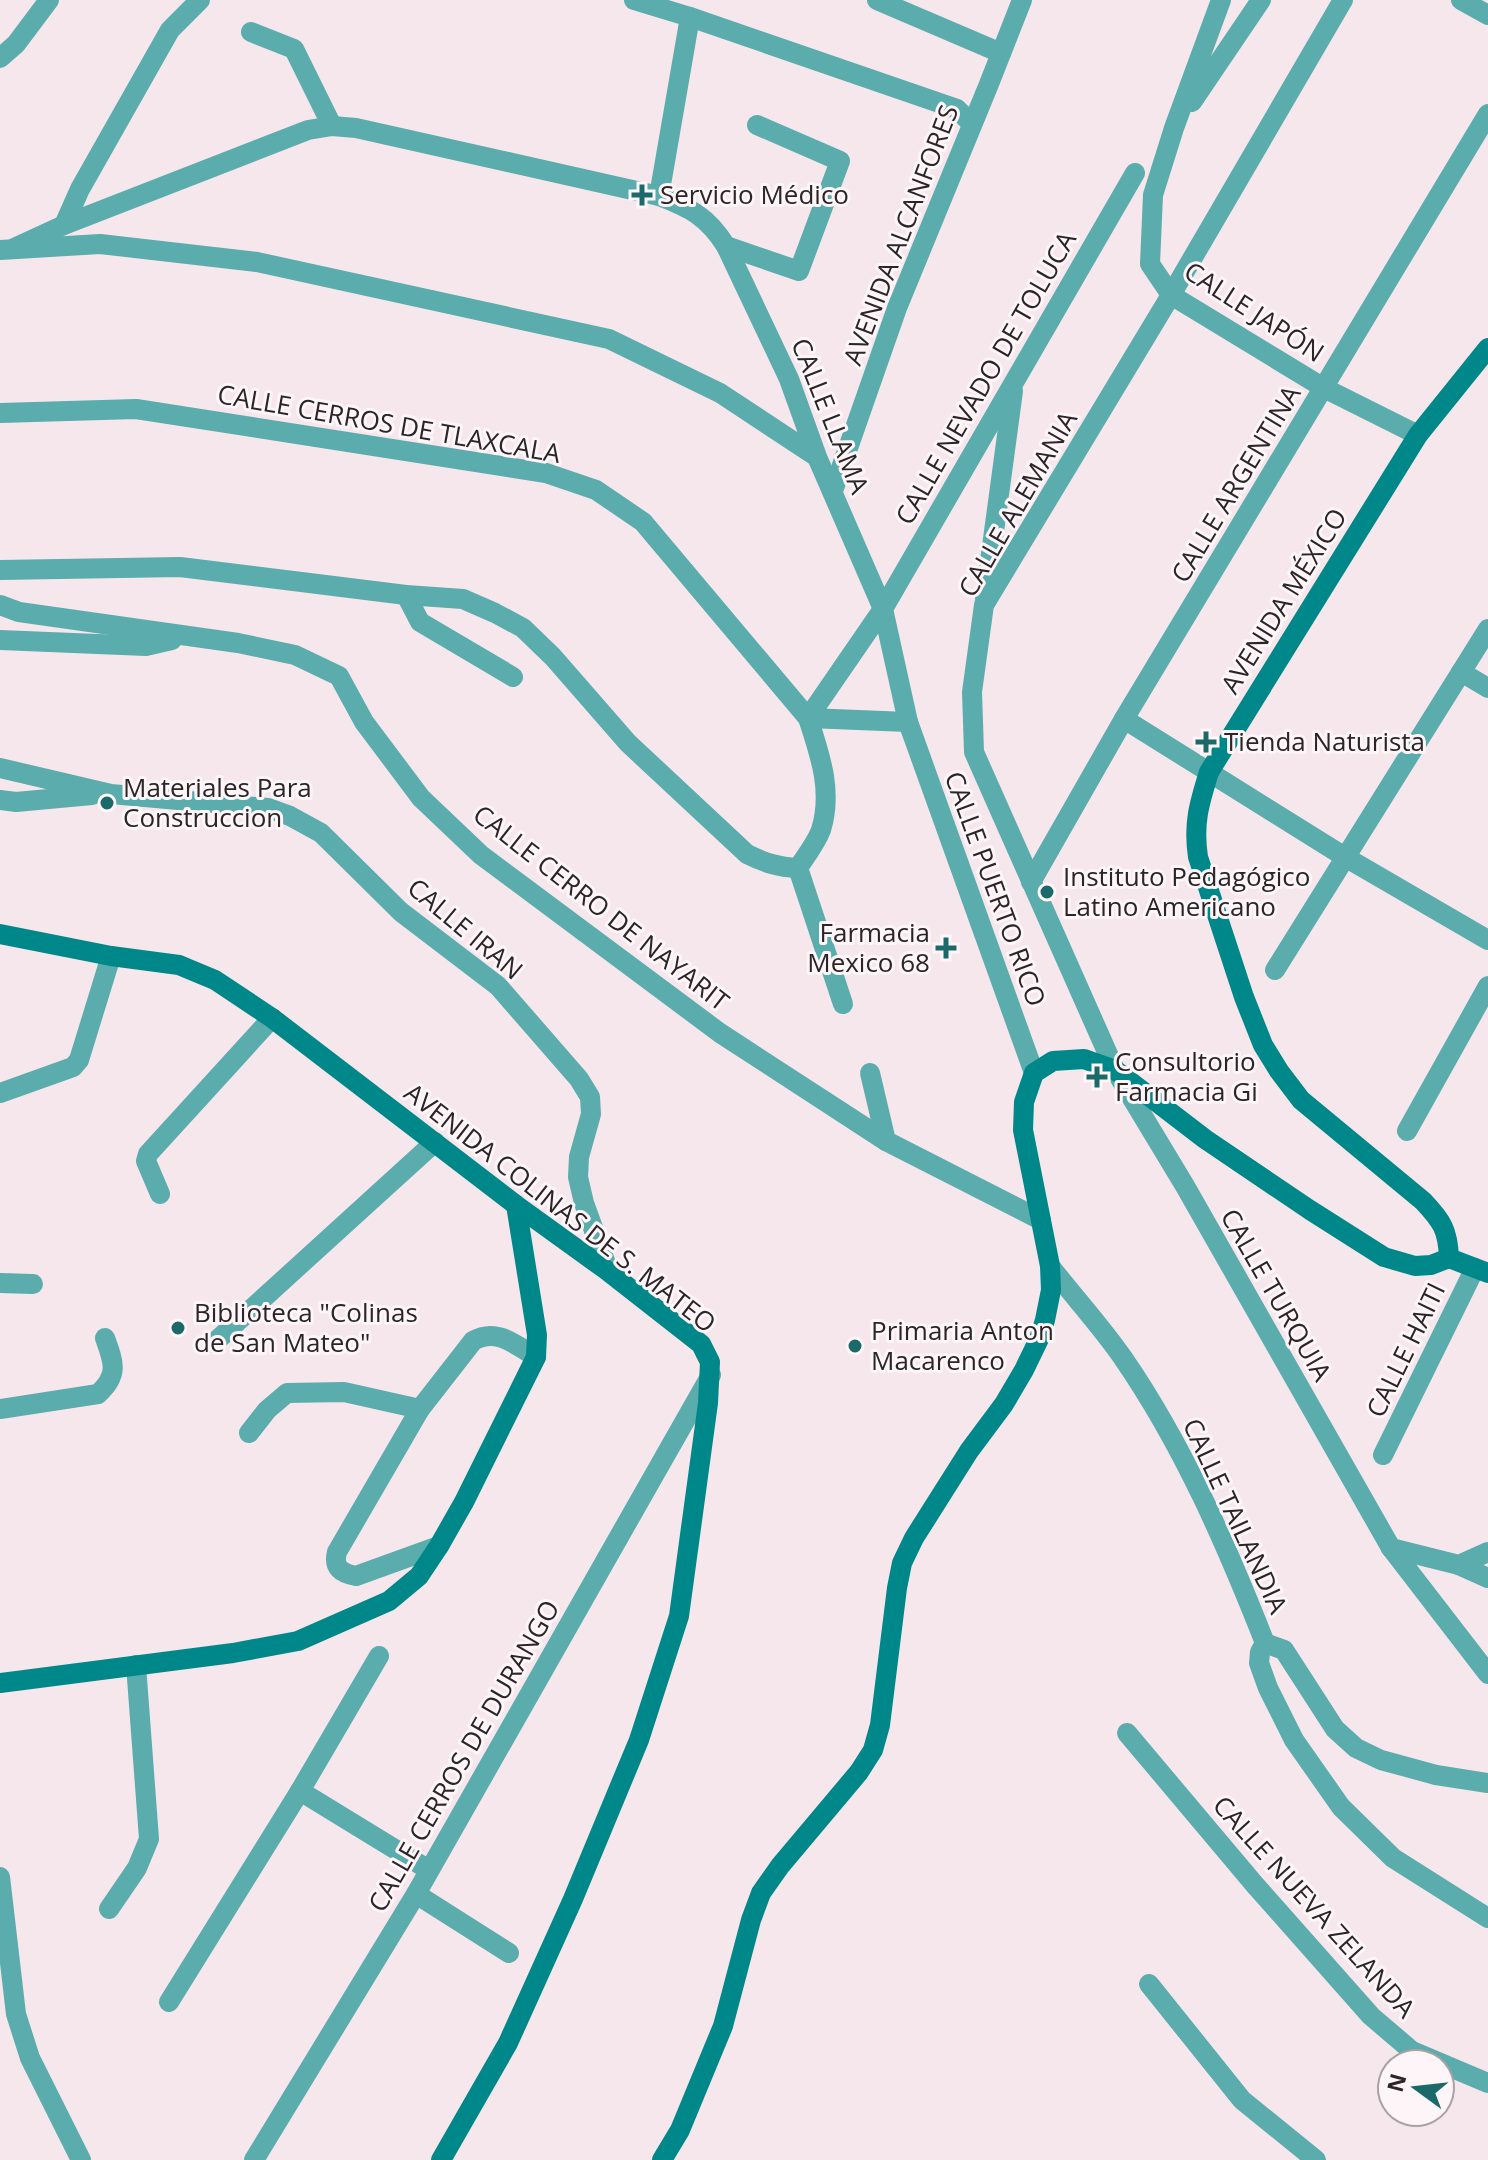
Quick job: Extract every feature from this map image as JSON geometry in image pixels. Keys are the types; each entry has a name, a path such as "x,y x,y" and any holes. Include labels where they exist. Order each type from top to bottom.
{"street":[{"path":"0,58 16,44 49,0"},
{"path":"64,225 80,189 170,30 200,0"},
{"path":"634,0 957,109 972,124"},
{"path":"877,0 1001,53"},
{"name":"AVENIDA ALCANFORES","path":"833,491 897,308 1022,0"},
{"path":"1174,128 1221,0"},
{"path":"1174,128 1261,0"},
{"name":"CALLE ALEMANIA","path":"1115,1070 974,752 972,692 984,605 1171,295 1343,0"},
{"path":"1461,0 1488,15"},
{"path":"659,196 690,17"},
{"path":"7,249 308,130 332,126 294,49 251,32"},
{"name":"CALLE ARGENTINA","path":"1031,882 1124,719 1488,114"},
{"path":"726,246 799,271 840,161 757,125"},
{"name":"CALLE LLAMA","path":"332,126 356,128 659,196 698,214 715,228 789,379 817,457 883,609"},
{"name":"CALLE JAPÓN","path":"1174,128 1153,195 1150,264 1171,295 1324,388 1418,435"},
{"name":"CALLE NEVADO DE TOLUCA","path":"808,718 883,609 1135,173"},
{"path":"7,249 100,244 257,262 609,339 720,393 817,457"},
{"name":"AVENIDA MÉXICO","path":"1449,1258 1448,1237 1440,1218 1301,1100 1263,1045 1198,857 1195,834 1196,812 1209,772 1418,435 1488,348"},
{"path":"984,605 1015,380"},
{"name":"CALLE CERROS DE TLAXCALA","path":"0,413 136,409 546,473 596,490 643,522 808,718"},
{"path":"0,570 180,567 406,595 463,599 523,628 553,657 628,743 747,854 766,864 798,868"},
{"path":"406,595 420,622 513,677"},
{"name":"CALLE CERRO DE NAYARIT","path":"0,605 19,612 238,643 295,655 339,676 364,722 421,798 481,855 720,1033 886,1141 1041,1220"},
{"path":"843,1004 798,868 820,832 827,799 823,764 808,718 908,722 883,609"},
{"path":"1275,970 1488,629"},
{"path":"0,640 146,646 188,637"},
{"path":"1461,672 1488,688"},
{"path":"1124,719 1345,857 1488,940"},
{"name":"CALLE PUERTO RICO","path":"908,722 1034,1073"},
{"path":"0,768 111,794"},
{"path":"0,800 16,802 111,794"},
{"name":"CALLE IRAN","path":"111,794 268,808 290,816 321,833 401,912 498,986 579,1079 590,1097 591,1114 579,1157 578,1177 609,1272"},
{"name":"AVENIDA COLINAS DE S. MATEO","path":"0,934 111,956 179,965 215,980 272,1018 516,1205 609,1272 701,1344 710,1362 711,1375 679,1616 639,1740 573,1899 508,2043 441,2160"},
{"path":"0,1093 73,1067 79,1060 111,956"},
{"path":"1407,1131 1488,986"},
{"path":"160,1194 146,1161 148,1154 272,1018"},
{"path":"662,2160 680,2130 723,2026 761,1893 859,1772 873,1750 880,1725 902,1563 914,1538 969,1451 1004,1404 1039,1339 1051,1290 1050,1266 1023,1130 1024,1102 1034,1073 1053,1061 1084,1059 1115,1070 1205,1139 1384,1257 1415,1266 1431,1265 1449,1258 1482,1271"},
{"name":"CALLE TURQUIA","path":"1115,1070 1185,1186 1391,1548 1488,1674"},
{"path":"870,1073 886,1141"},
{"path":"214,1343 435,1142"},
{"path":"0,1683 233,1653 298,1641 389,1601 419,1576 464,1502 536,1357 537,1335 516,1205"},
{"name":"CALLE TAILANDIA","path":"1050,1266 1122,1357 1179,1448 1240,1579 1265,1643 1259,1663 1294,1740 1341,1807 1393,1858 1488,1918"},
{"name":"CALLE HAITI","path":"1383,1455 1482,1271"},
{"path":"0,1283 33,1284"},
{"path":"439,1546 356,1576 344,1574 335,1561 337,1552 420,1409 473,1341 483,1335 497,1335 536,1357"},
{"path":"0,1409 98,1394 110,1383 114,1361 105,1338"},
{"name":"CALLE CERROS DE DURANGO","path":"254,2159 416,1894 711,1375"},
{"path":"249,1433 267,1410 287,1393 344,1392 420,1409"},
{"path":"1391,1548 1459,1565 1488,1578"},
{"path":"1459,1565 1488,1552"},
{"path":"1265,1643 1284,1650 1335,1729 1356,1748 1381,1760 1436,1775 1488,1783"},
{"path":"169,2002 300,1791 379,1656"},
{"path":"109,1909 137,1868 149,1839 136,1665"},
{"name":"CALLE NUEVA ZELANDA","path":"1127,1733 1371,2016 1412,2051 1488,2083"},
{"path":"300,1791 429,1870"},
{"path":"0,1877 16,2014 30,2058 81,2160"},
{"path":"416,1894 509,1953"},
{"path":"1149,1984 1242,2100 1316,2160"}],"place":[{"name":"Servicio Médico","path":"642,195"},
{"name":"Tienda Naturista","path":"1206,742"},
{"name":"Materiales Para Construccion","path":"107,803"},
{"name":"Instituto Pedagógico Latino Americano","path":"1047,892"},
{"name":"Farmacia Mexico 68","path":"946,948"},
{"name":"Consultorio Farmacia Gi","path":"1097,1077"},
{"name":"Biblioteca \"Colinas de San Mateo\"","path":"178,1328"},
{"name":"Primaria Anton Macarenco","path":"855,1346"}]}
